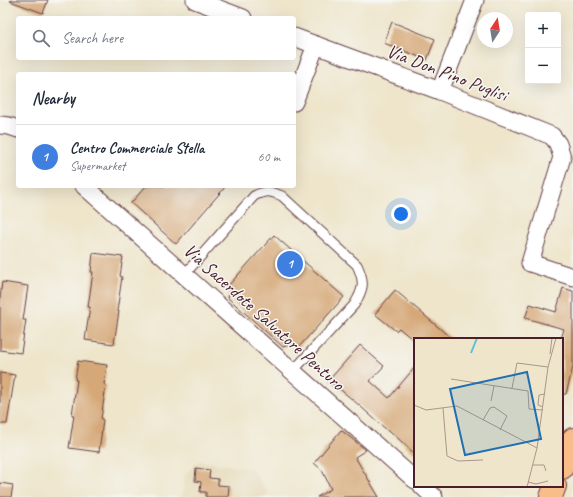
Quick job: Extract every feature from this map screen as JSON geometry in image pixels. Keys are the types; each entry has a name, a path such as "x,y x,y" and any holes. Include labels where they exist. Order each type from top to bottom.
{"main road":[{"path":"563,465 573,439"},
{"path":"551,497 555,487"}],"street":[{"path":"195,0 238,16"},
{"path":"440,91 475,0"},
{"name":"Via Don Pino Puglisi","path":"296,38 440,91 552,136 558,144 562,157 530,264 573,277"},
{"path":"296,97 316,45"},
{"path":"0,125 16,128"},
{"name":"Via Sacerdote Salvatore Penturo","path":"86,188 414,479"},
{"path":"423,487 434,497"}],"lane":[{"path":"184,275 254,196 263,192 273,192 282,196 357,265 362,275 361,294 354,305 293,371"}],"shaded area":[{"path":"199,461 252,469 270,497 182,497 185,475"}],"building":[{"path":"48,0 43,13 10,1"},
{"path":"392,22 435,39 427,60 384,43"},
{"path":"144,188 224,188 176,244 131,203"},
{"path":"274,235 344,297 298,348 293,343 283,347 228,298 230,288 228,286"},
{"path":"93,253 123,257 120,276 122,277 117,311 119,311 114,344 85,340 90,307 88,307 93,272 91,272"},
{"path":"2,282 28,286 23,320 26,320 21,353 0,350 0,299"},
{"path":"563,288 573,291 573,367 566,394 563,394 562,336 564,329 525,318 530,304 556,312"},
{"path":"395,290 451,338 412,339 399,328 396,331 375,314"},
{"path":"360,345 384,366 370,381 389,398 414,368 414,453 390,431 389,432 329,380"},
{"path":"78,361 107,365 104,384 106,385 101,419 103,420 99,452 69,448 74,415 72,415"},
{"path":"0,373 15,375 7,424 0,424"},
{"path":"341,430 366,450 355,457 379,497 317,497 331,489 322,470 314,463"},
{"path":"196,468 210,470 209,478 218,479 218,485 229,486 228,497 206,497 206,492 200,492 201,482 195,481"},
{"path":"0,483 13,485 11,497 0,497"}],"place":[{"name":"Centro Commerciale Stella","path":"290,264"}]}
